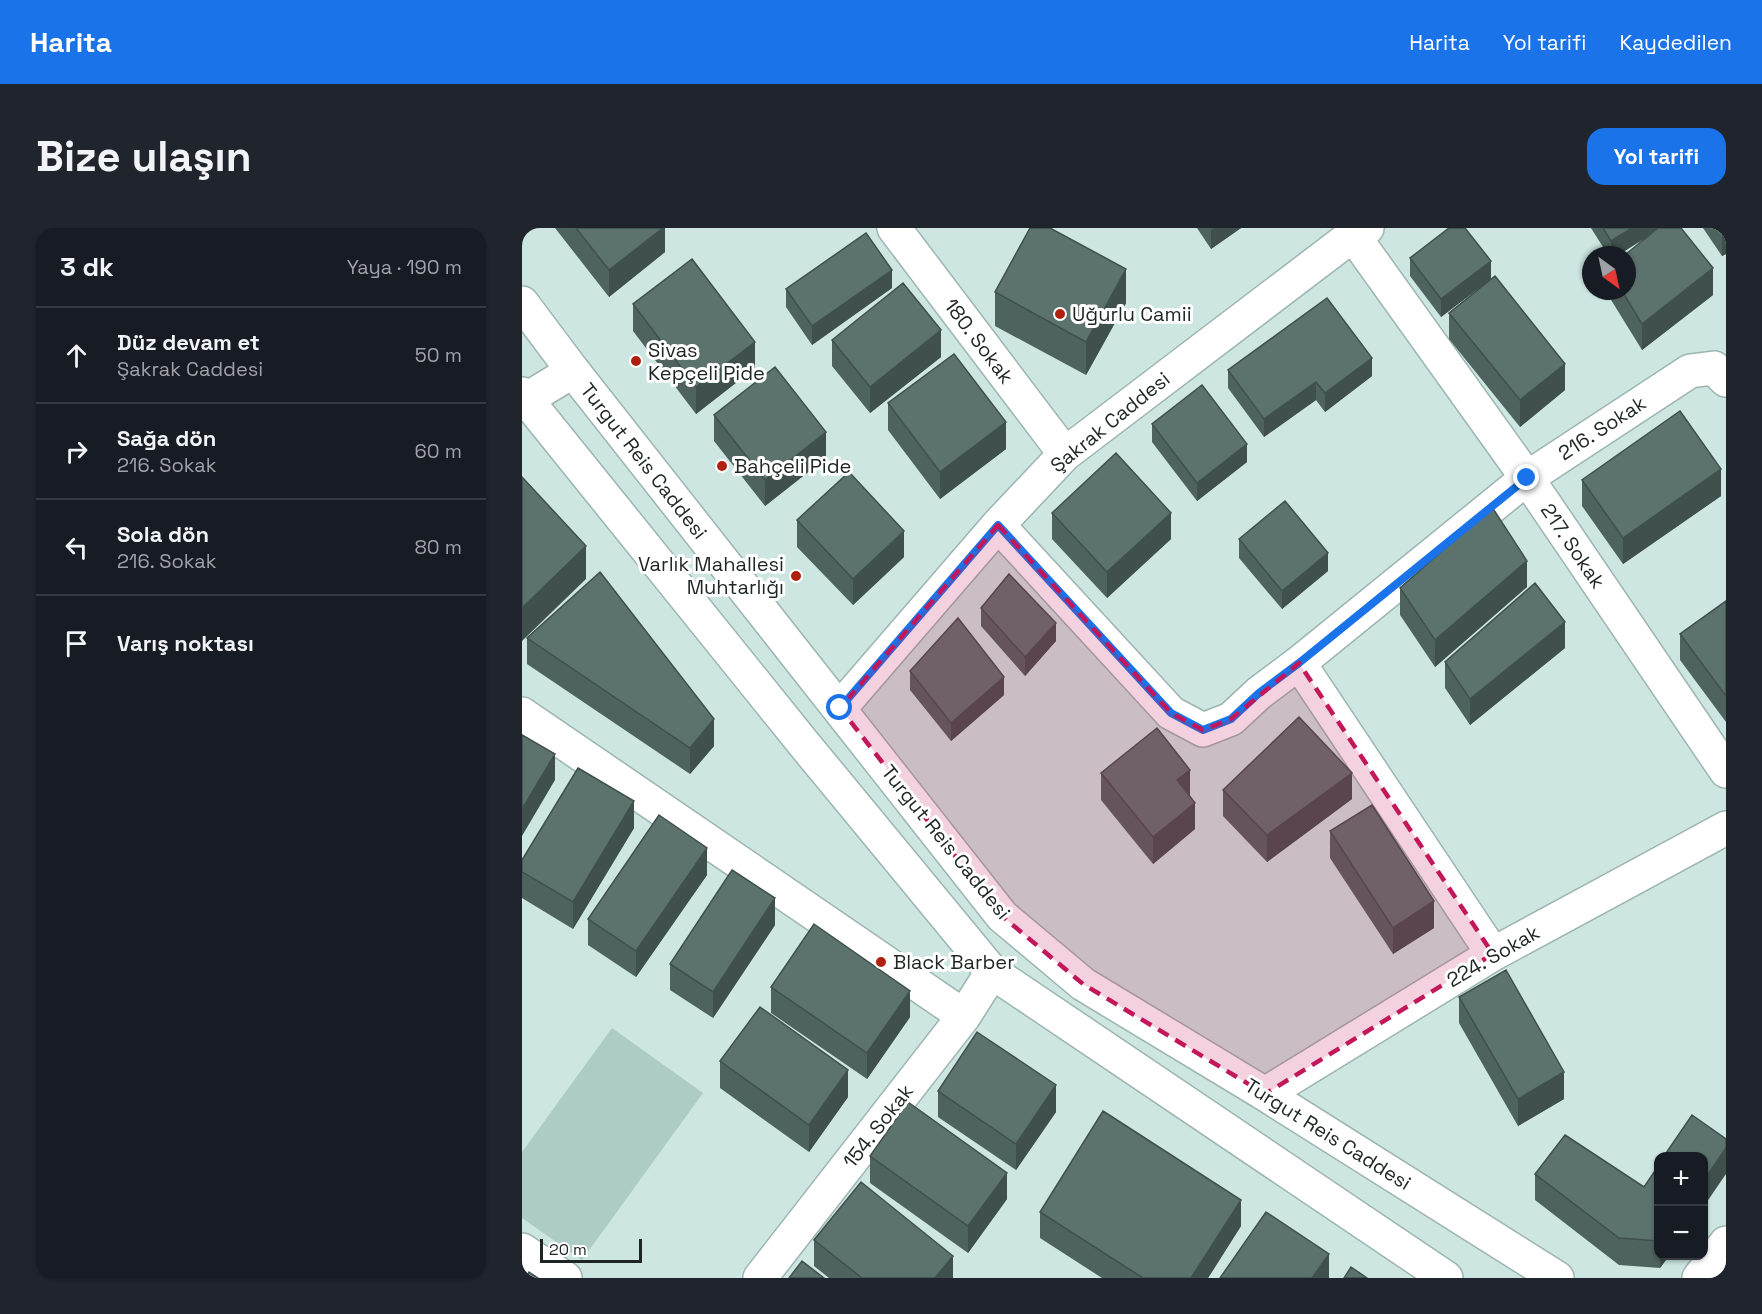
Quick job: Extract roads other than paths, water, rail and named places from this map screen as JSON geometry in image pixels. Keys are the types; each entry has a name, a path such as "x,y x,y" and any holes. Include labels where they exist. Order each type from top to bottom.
{"street":[{"name":"180. Sokak","path":"894,228 1065,454"},
{"name":"Şakrak Caddesi","path":"840,708 998,525 1065,454 1360,232"},
{"name":"217. Sokak","path":"1360,232 1726,771"},
{"name":"Turgut Reis Caddesi","path":"522,303 1002,916 1083,984 1265,1094 1557,1278"},
{"name":"216. Sokak","path":"998,525 1171,713 1203,730 1231,719 1259,693 1527,478 1690,371 1714,368 1726,380"},
{"path":"573,371 523,398 992,972 1446,1278"},
{"path":"1299,663 1493,954"},
{"path":"522,714 964,1016"},
{"name":"224. Sokak","path":"1265,1094 1493,954 1726,828"},
{"name":"154. Sokak","path":"760,1278 964,1016 992,972"},
{"path":"1699,1278 1726,1243"},
{"path":"522,1250 565,1278"}],"place":[{"name":"Uğurlu Camii","path":"1060,314"},
{"name":"Sivas Kepçeli Pide","path":"636,361"},
{"name":"Bahçeli Pide","path":"722,466"},
{"name":"Varlık Mahallesi Muhtarlığı","path":"796,576"},
{"name":"Black Barber","path":"881,962"}]}
